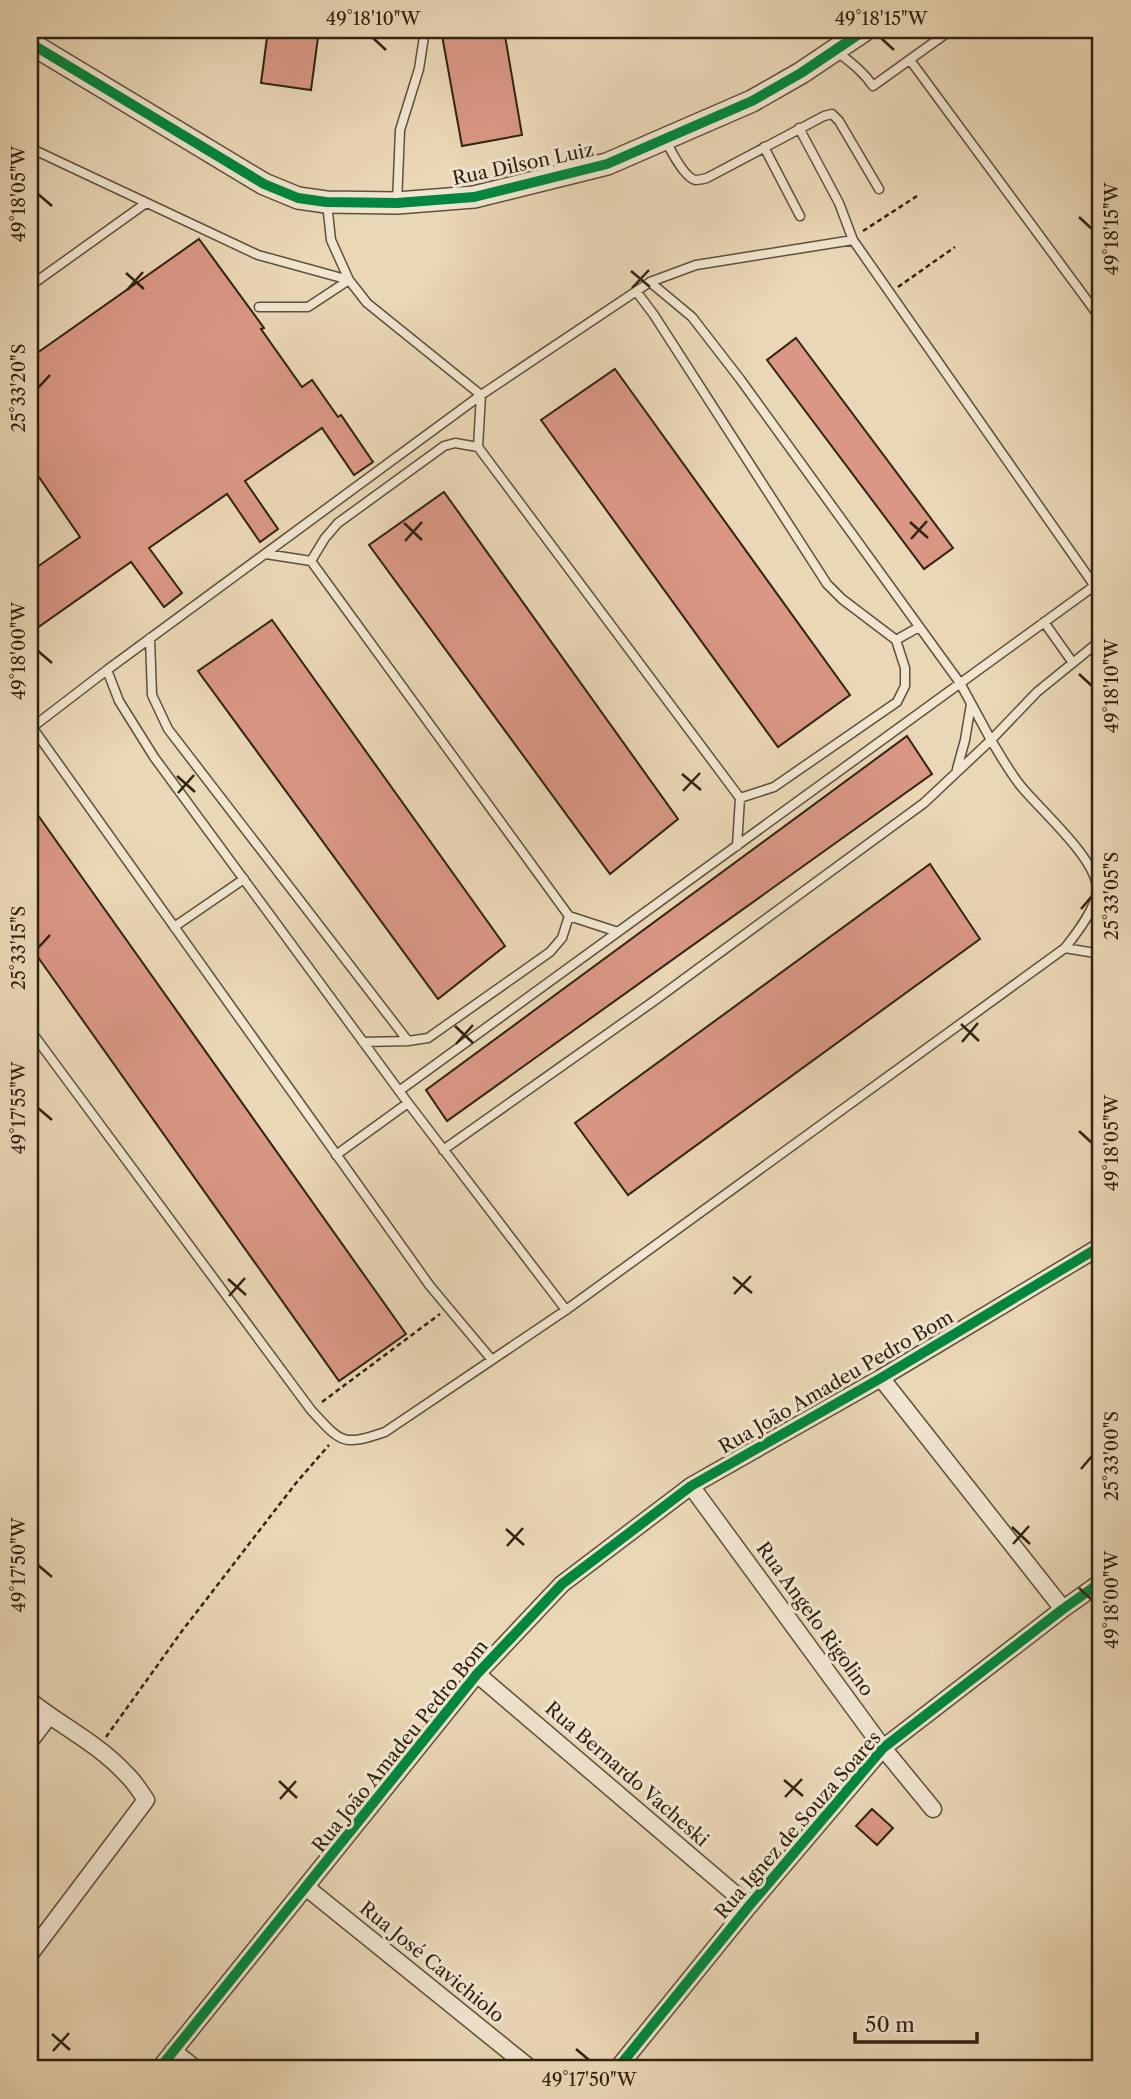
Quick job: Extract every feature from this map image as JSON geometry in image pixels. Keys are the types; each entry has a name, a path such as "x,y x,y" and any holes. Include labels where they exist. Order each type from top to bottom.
{"street":[{"name":"Rua Dilson Luiz","path":"30,43 264,184 298,198 326,202 397,202 474,197 607,163 752,101 801,73 836,40 865,30"},
{"name":"Rua João Amadeu Pedro Bom","path":"159,2069 477,1675 562,1584 691,1486 881,1378 1101,1246"},
{"path":"881,1378 1063,1609"},
{"name":"Rua Angelo Rigolino","path":"691,1486 883,1748 933,1809"},
{"name":"Rua Ignez de Souza Soares","path":"617,2069 749,1906 883,1748 1101,1582"},
{"name":"Rua Bernardo Vacheski","path":"477,1675 749,1906"},
{"path":"30,1701 97,1748 126,1774 146,1800 30,1954"},
{"path":"30,1741 49,1716"},
{"name":"Rua José Cavichiolo","path":"307,1888 531,2069"},
{"path":"173,2051 196,2069"}],"lane":[{"path":"397,202 400,130 419,69 425,30"},
{"path":"836,40 873,86 951,30"},
{"path":"909,60 1101,319"},
{"path":"664,139 682,169 696,180 707,178 799,128 832,114 839,121 879,189"},
{"path":"799,128 839,202 853,240 1098,583 1101,595"},
{"path":"764,147 800,216"},
{"path":"30,148 258,255 349,280"},
{"path":"326,202 331,240 349,280 367,303 481,394"},
{"path":"30,286 146,203"},
{"path":"492,1360 430,1286 31,728 481,394 636,290 696,265 853,240"},
{"path":"259,307 308,307 349,280"},
{"path":"30,1030 310,1410 336,1437 358,1441 385,1432 566,1310 1065,948 1087,919 1100,891 1098,873 1019,784 960,683 740,379 692,317 650,282"},
{"path":"636,290 827,584 895,640 905,668 905,686 897,702 774,788 740,798"},
{"path":"481,394 478,447 740,798 737,846"},
{"path":"312,561 325,538 338,523 444,446 455,443 478,447"},
{"path":"266,554 312,561 569,916 618,932"},
{"path":"400,1091 1098,583"},
{"path":"1044,622 1073,663"},
{"path":"895,640 919,627"},
{"path":"150,638 152,695 168,729 408,1041"},
{"path":"443,1150 654,1001 924,803 1037,692 1101,640"},
{"path":"107,670 119,701 154,757 443,1150 566,1310"},
{"path":"956,772 971,704"},
{"path":"174,927 244,879"},
{"path":"363,1042 428,1038 550,952 562,938 569,916"},
{"path":"1065,948 1101,954"},
{"path":"336,1155 408,1103"}],"path":[{"path":"853,240 868,227 917,196"},
{"path":"890,293 955,247"},
{"path":"310,1410 448,1308"},
{"path":"97,1748 182,1631 296,1483 336,1437"}],"building":[{"path":"268,30 319,30 311,90 261,83"},
{"path":"441,30 504,30 522,135 462,146"},
{"path":"199,239 264,328 261,329 302,387 312,380 338,417 341,415 373,462 354,475 322,428 245,481 278,529 260,542 227,494 149,548 182,593 164,607 131,562 30,633 30,572 80,537 30,464 30,358"},
{"path":"796,338 953,548 924,569 767,360"},
{"path":"615,369 850,695 778,747 541,420"},
{"path":"444,492 678,819 610,874 369,545"},
{"path":"272,620 505,946 438,999 198,671"},
{"path":"907,736 932,774 447,1121 426,1090"},
{"path":"30,804 406,1334 339,1381 30,946"},
{"path":"930,864 980,939 628,1195 575,1123"},
{"path":"872,1809 893,1828 877,1845 856,1826"}],"cycle path":[{"path":"30,43 264,184 298,198 326,202 397,203 474,197 607,164 752,101 801,73 865,30"},
{"path":"159,2069 477,1674 562,1584 691,1486 881,1378 1101,1246"},
{"path":"617,2069 749,1906 883,1748 1101,1582"}]}
